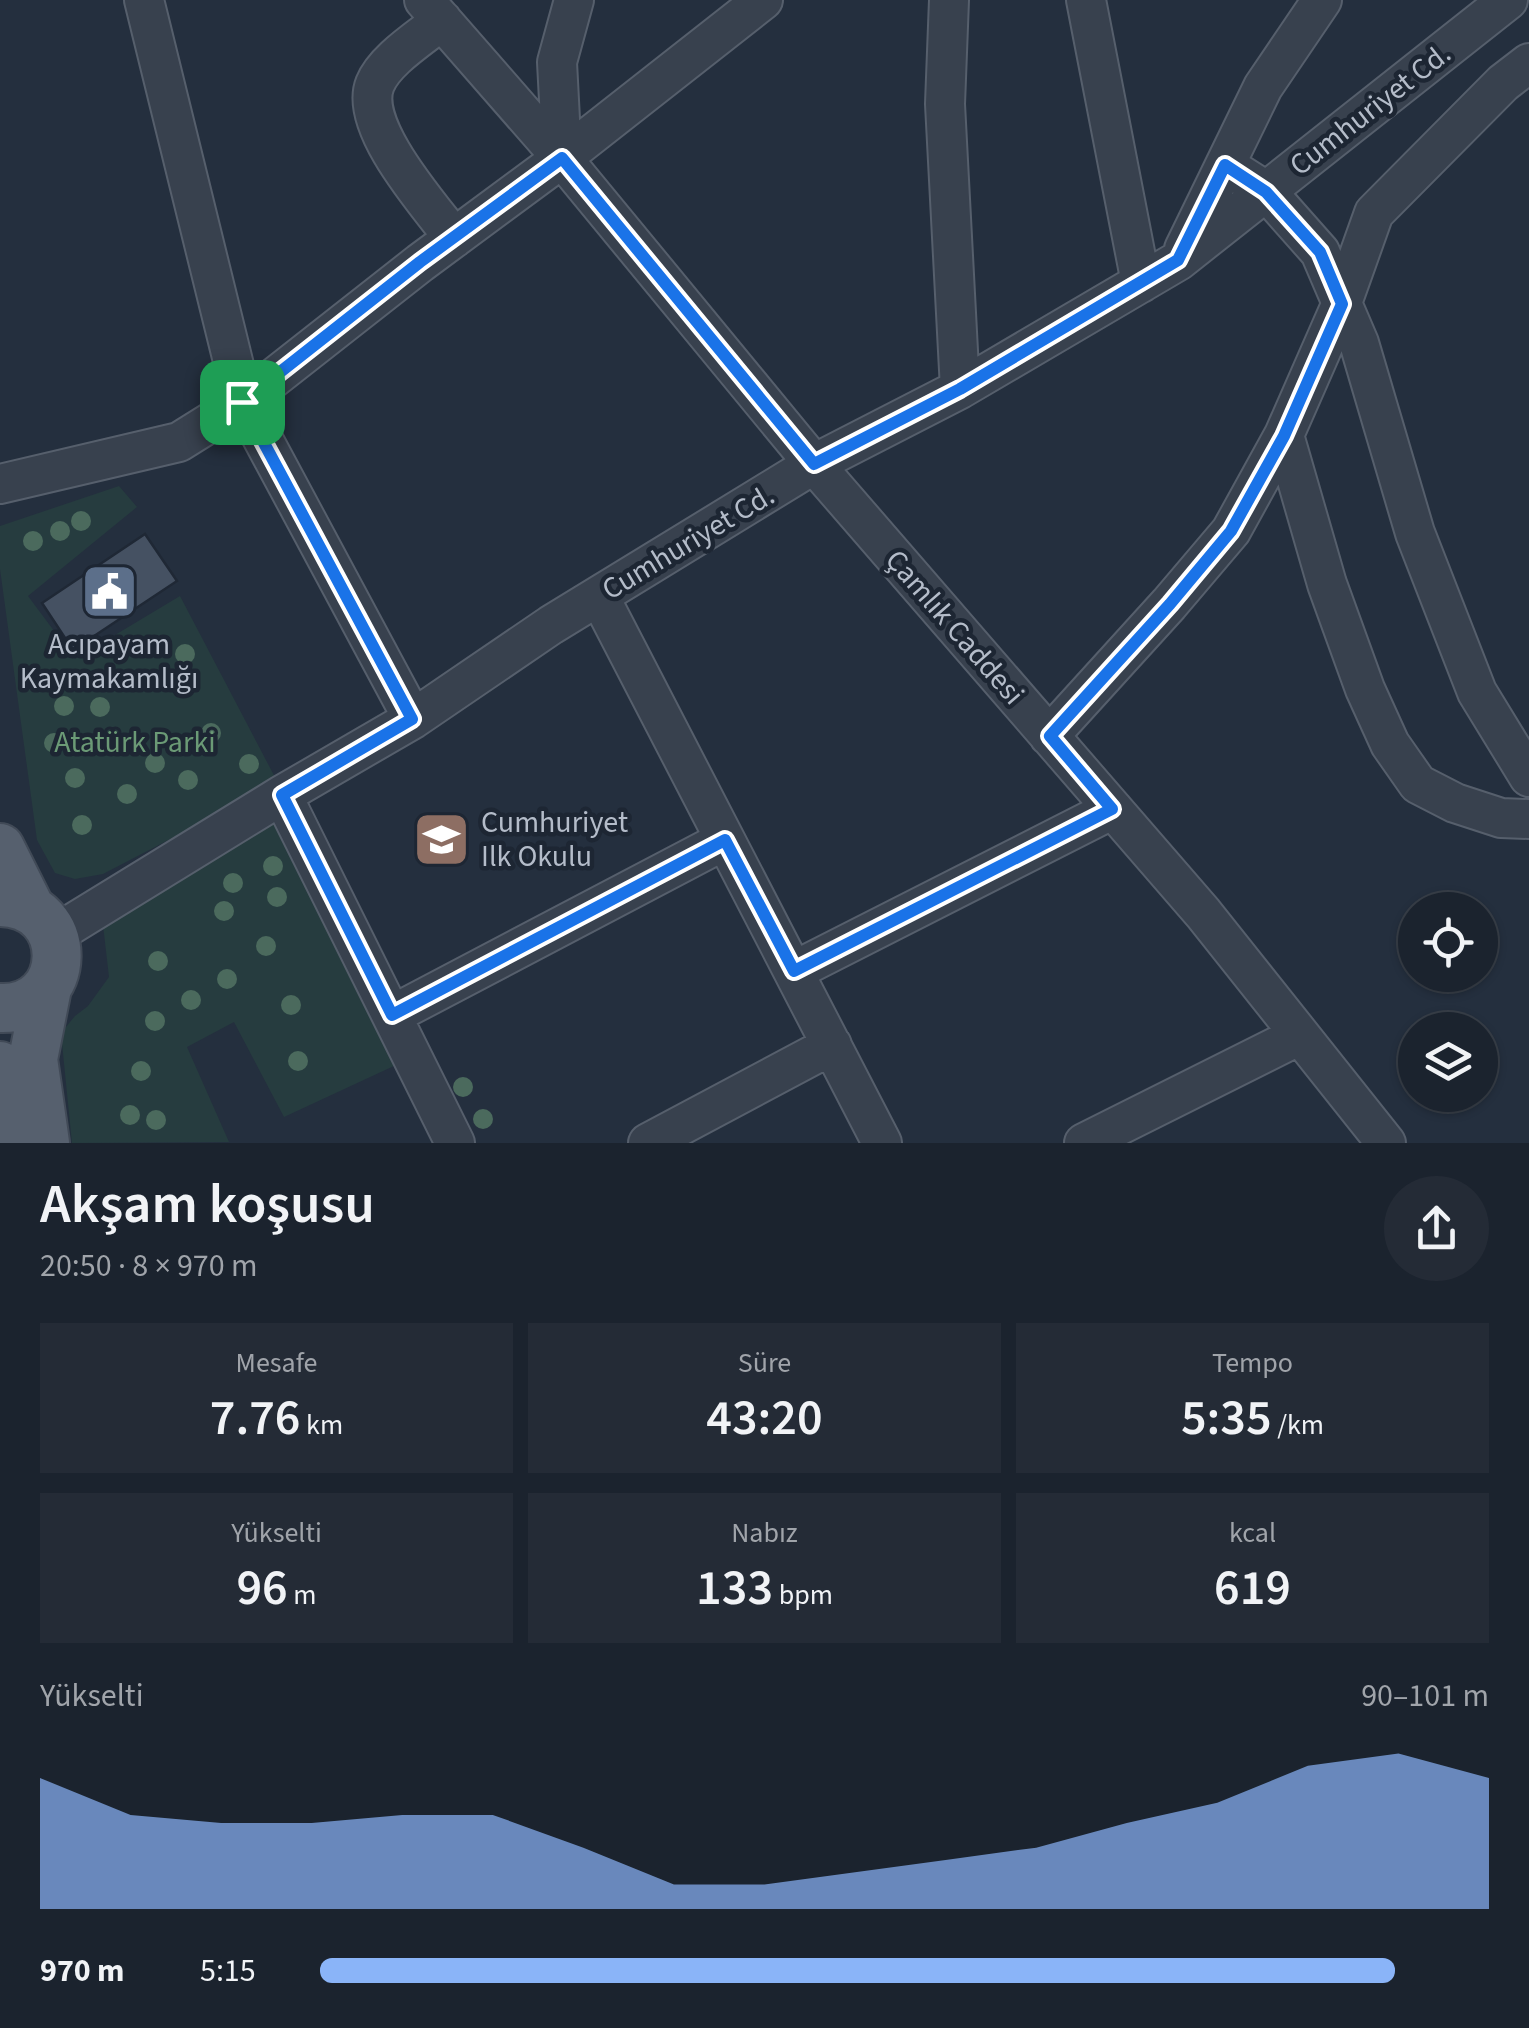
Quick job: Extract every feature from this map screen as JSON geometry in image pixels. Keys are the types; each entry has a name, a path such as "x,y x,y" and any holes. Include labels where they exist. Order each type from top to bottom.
{"main road":[{"path":"0,848 28,915 58,953 56,971 36,999 21,1006 0,1008"},
{"path":"45,1143 34,1059 47,988"},
{"path":"0,1066 10,1143"}],"street":[{"path":"144,0 242,402 412,719"},
{"path":"562,158 556,62 574,0"},
{"path":"0,484 179,442 242,402 763,0"},
{"path":"949,0 944,104 960,389"},
{"path":"1086,0 1141,283"},
{"path":"1178,260 1263,87 1322,0"},
{"path":"1502,2 1529,52"},
{"name":"Cumhuriyet Cd.","path":"28,915 282,795 412,719 551,625 814,464 960,389 1141,283 1178,260 1266,192 1502,2"},
{"path":"433,10 373,86 374,113 391,154 454,238"},
{"name":"Çamlık Caddesi","path":"433,10 562,158 814,464 1202,913 1386,1143"},
{"path":"1050,736 1231,531 1284,436 1342,304 1374,213 1529,63"},
{"path":"1225,165 1266,192 1320,252 1359,343 1415,533 1476,692 1529,777"},
{"path":"1284,436 1327,584 1365,689 1390,744 1418,784 1455,803 1501,818 1529,818"},
{"path":"599,596 882,1143"},
{"path":"282,795 455,1143"},
{"path":"794,971 1112,809"},
{"path":"392,1015 725,840"},
{"path":"1084,1143 1300,1036"},
{"path":"648,1143 832,1046"}],"green space":[{"name":"Atatürk Parki","path":"119,486 137,507 28,596 75,659 180,596 278,783 103,874 75,879 55,873 37,840 0,569 0,526"},
{"path":"278,820 396,1065 284,1117 234,1022 187,1047 229,1142 72,1143 61,1033 109,977 103,925"}],"building":[{"name":"Acıpayam Kaymakamlığı","path":"145,534 177,581 73,650 42,603"}],"place":[{"name":"Acıpayam Kaymakamlığı","path":"109,592"},
{"name":"Cumhuriyet Ilk Okulu","path":"442,839"}],"route":[{"path":"562,158 814,464 960,389 1178,260 1225,165 1266,192 1320,252 1342,304 1284,436 1231,531 1050,736 1112,809 794,971 725,840 392,1015 282,795 412,719 242,402 420,262 562,158"}]}
